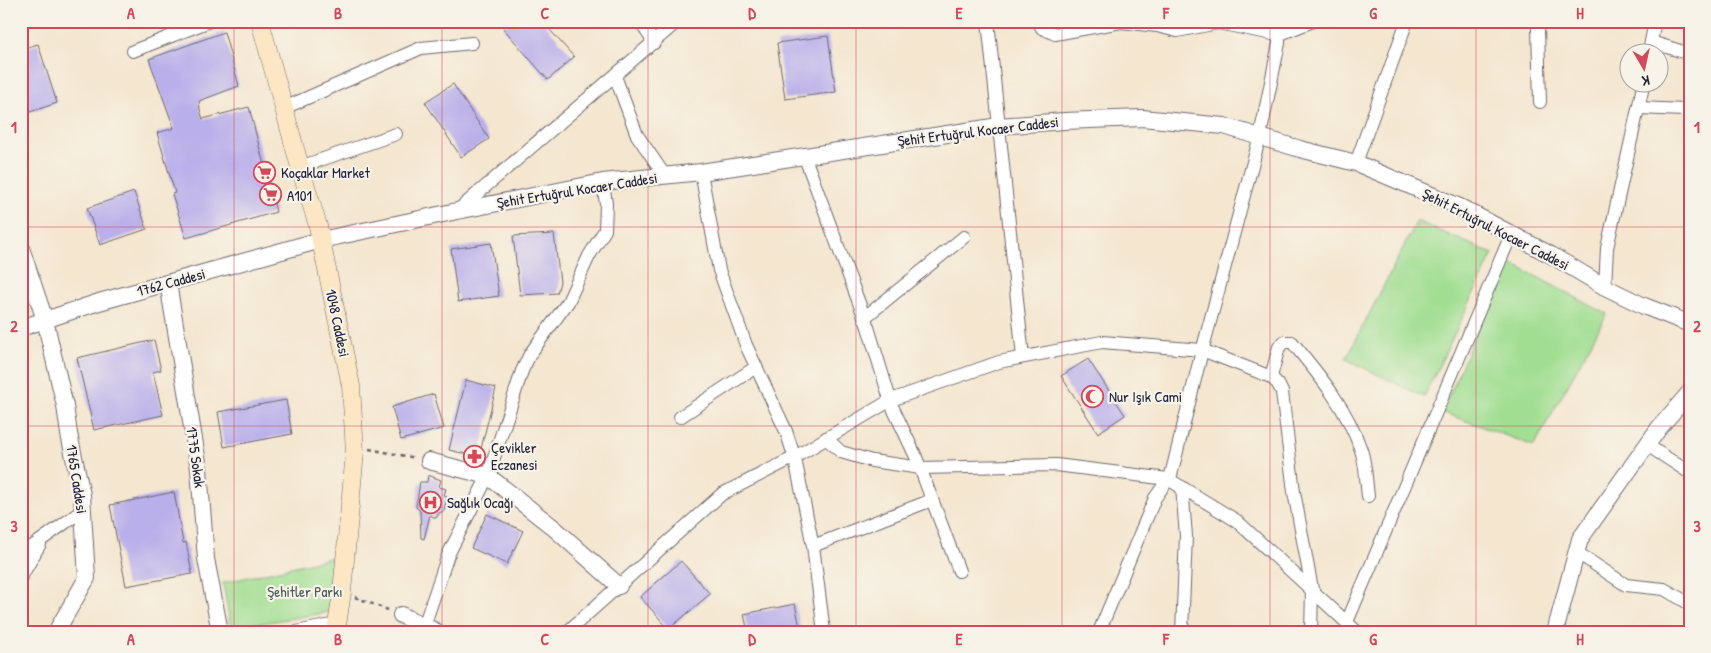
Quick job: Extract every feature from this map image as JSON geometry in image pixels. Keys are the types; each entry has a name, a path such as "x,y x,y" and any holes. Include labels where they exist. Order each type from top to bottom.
{"main road":[{"name":"1048 Caddesi","path":"264,23 284,108 321,240 351,386 354,446 342,592 337,628"}],"street":[{"path":"133,51 210,21"},
{"path":"640,21 654,43"},
{"path":"457,211 678,21"},
{"path":"988,21 1023,357"},
{"path":"1038,21 1042,28 1055,34 1121,22 1157,26 1177,31 1218,23 1278,36 1313,21"},
{"path":"1099,632 1154,498 1171,475 1202,350 1260,136 1279,43 1278,21"},
{"path":"1356,163 1407,21"},
{"path":"1540,21 1538,28 1540,102"},
{"path":"1651,42 1655,21"},
{"path":"284,108 421,48 472,43"},
{"path":"1668,50 1690,54"},
{"path":"615,76 637,135 665,176"},
{"path":"1605,287 1607,248 1642,92"},
{"path":"1639,108 1684,110"},
{"name":"Şehit Ertuğrul Kocaer Caddesi","path":"321,240 603,182 701,172 999,126 1142,118 1224,126 1356,163 1460,207 1605,287 1644,306 1690,324"},
{"path":"300,167 396,134"},
{"path":"804,156 864,318 890,400 920,468 959,571"},
{"path":"701,172 719,270 746,345 786,431 795,457 813,546 824,632"},
{"path":"401,615 431,629 448,555 488,476 522,371 529,357 568,302 605,230 606,204 603,182"},
{"path":"1347,622 1511,234"},
{"path":"864,318 964,237"},
{"name":"1762 Caddesi","path":"21,328 99,302 321,240"},
{"name":"1765 Caddesi","path":"21,248 45,320 65,406 82,494 87,578 56,632"},
{"name":"1775 Sokak","path":"168,283 199,469 206,560 220,632"},
{"path":"567,632 722,494 795,457 890,400 999,362 1102,342 1202,350 1271,377 1278,384 1282,392 1294,492 1312,589 1311,632"},
{"path":"1271,377 1279,347 1284,342 1292,342 1326,382 1348,418 1362,452 1368,496"},
{"path":"680,417 756,367"},
{"path":"1555,632 1580,539 1647,445 1690,392"},
{"path":"826,438 841,452 872,461 920,468 1056,465 1168,478 1237,521 1357,632"},
{"path":"1647,445 1690,473"},
{"path":"429,461 488,476 554,528 619,586"},
{"path":"1182,487 1186,536 1182,632"},
{"path":"813,546 932,500"},
{"path":"21,553 83,510"},
{"path":"21,577 42,540"},
{"path":"1576,552 1626,585 1664,589 1690,604"},
{"path":"296,632 337,628"}],"path":[{"path":"354,446 429,461"},
{"path":"342,592 401,615"}],"green space":[{"path":"1417,221 1493,254 1424,397 1346,359"},
{"path":"1507,261 1607,314 1534,446 1442,412"},
{"name":"Şehitler Parkı","path":"334,557 330,612 231,628 223,583"}],"building":[{"path":"510,21 542,21 574,57 548,80 503,28"},
{"path":"224,32 239,86 199,101 200,110 203,119 249,107 276,212 186,238 172,194 175,193 157,133 174,128 149,59"},
{"path":"828,36 836,92 785,99 777,43"},
{"path":"38,44 57,103 21,115 21,49"},
{"path":"453,84 489,139 461,157 425,102"},
{"path":"134,192 147,229 100,245 87,208"},
{"path":"554,234 560,282 557,293 520,295 513,236"},
{"path":"491,243 499,296 458,302 451,249"},
{"path":"154,340 161,370 153,372 163,415 94,430 77,358"},
{"name":"Nur Işık Cami","path":"1088,359 1125,415 1098,433 1061,376"},
{"path":"466,380 496,388 479,457 449,450"},
{"path":"434,394 444,428 401,440 392,407"},
{"path":"286,400 292,434 224,447 218,412"},
{"name":"Sağlık Ocağı","path":"428,475 441,480 439,487 446,489 444,495 447,497 444,511 439,513 436,518 430,515 424,539 421,538 420,511 416,507 420,482 427,482"},
{"path":"174,492 183,543 186,542 192,574 126,586 110,505"},
{"path":"487,514 523,531 507,564 471,548"},
{"path":"681,561 710,594 669,629 640,597"},
{"path":"795,604 801,632 748,632 744,614"}],"place":[{"name":"Koçaklar Market","path":"265,172"},
{"name":"A101","path":"271,195"},
{"name":"Nur Işık Cami","path":"1093,396"},
{"name":"Çevikler Eczanesi","path":"475,456"},
{"name":"Sağlık Ocağı","path":"431,502"}]}
